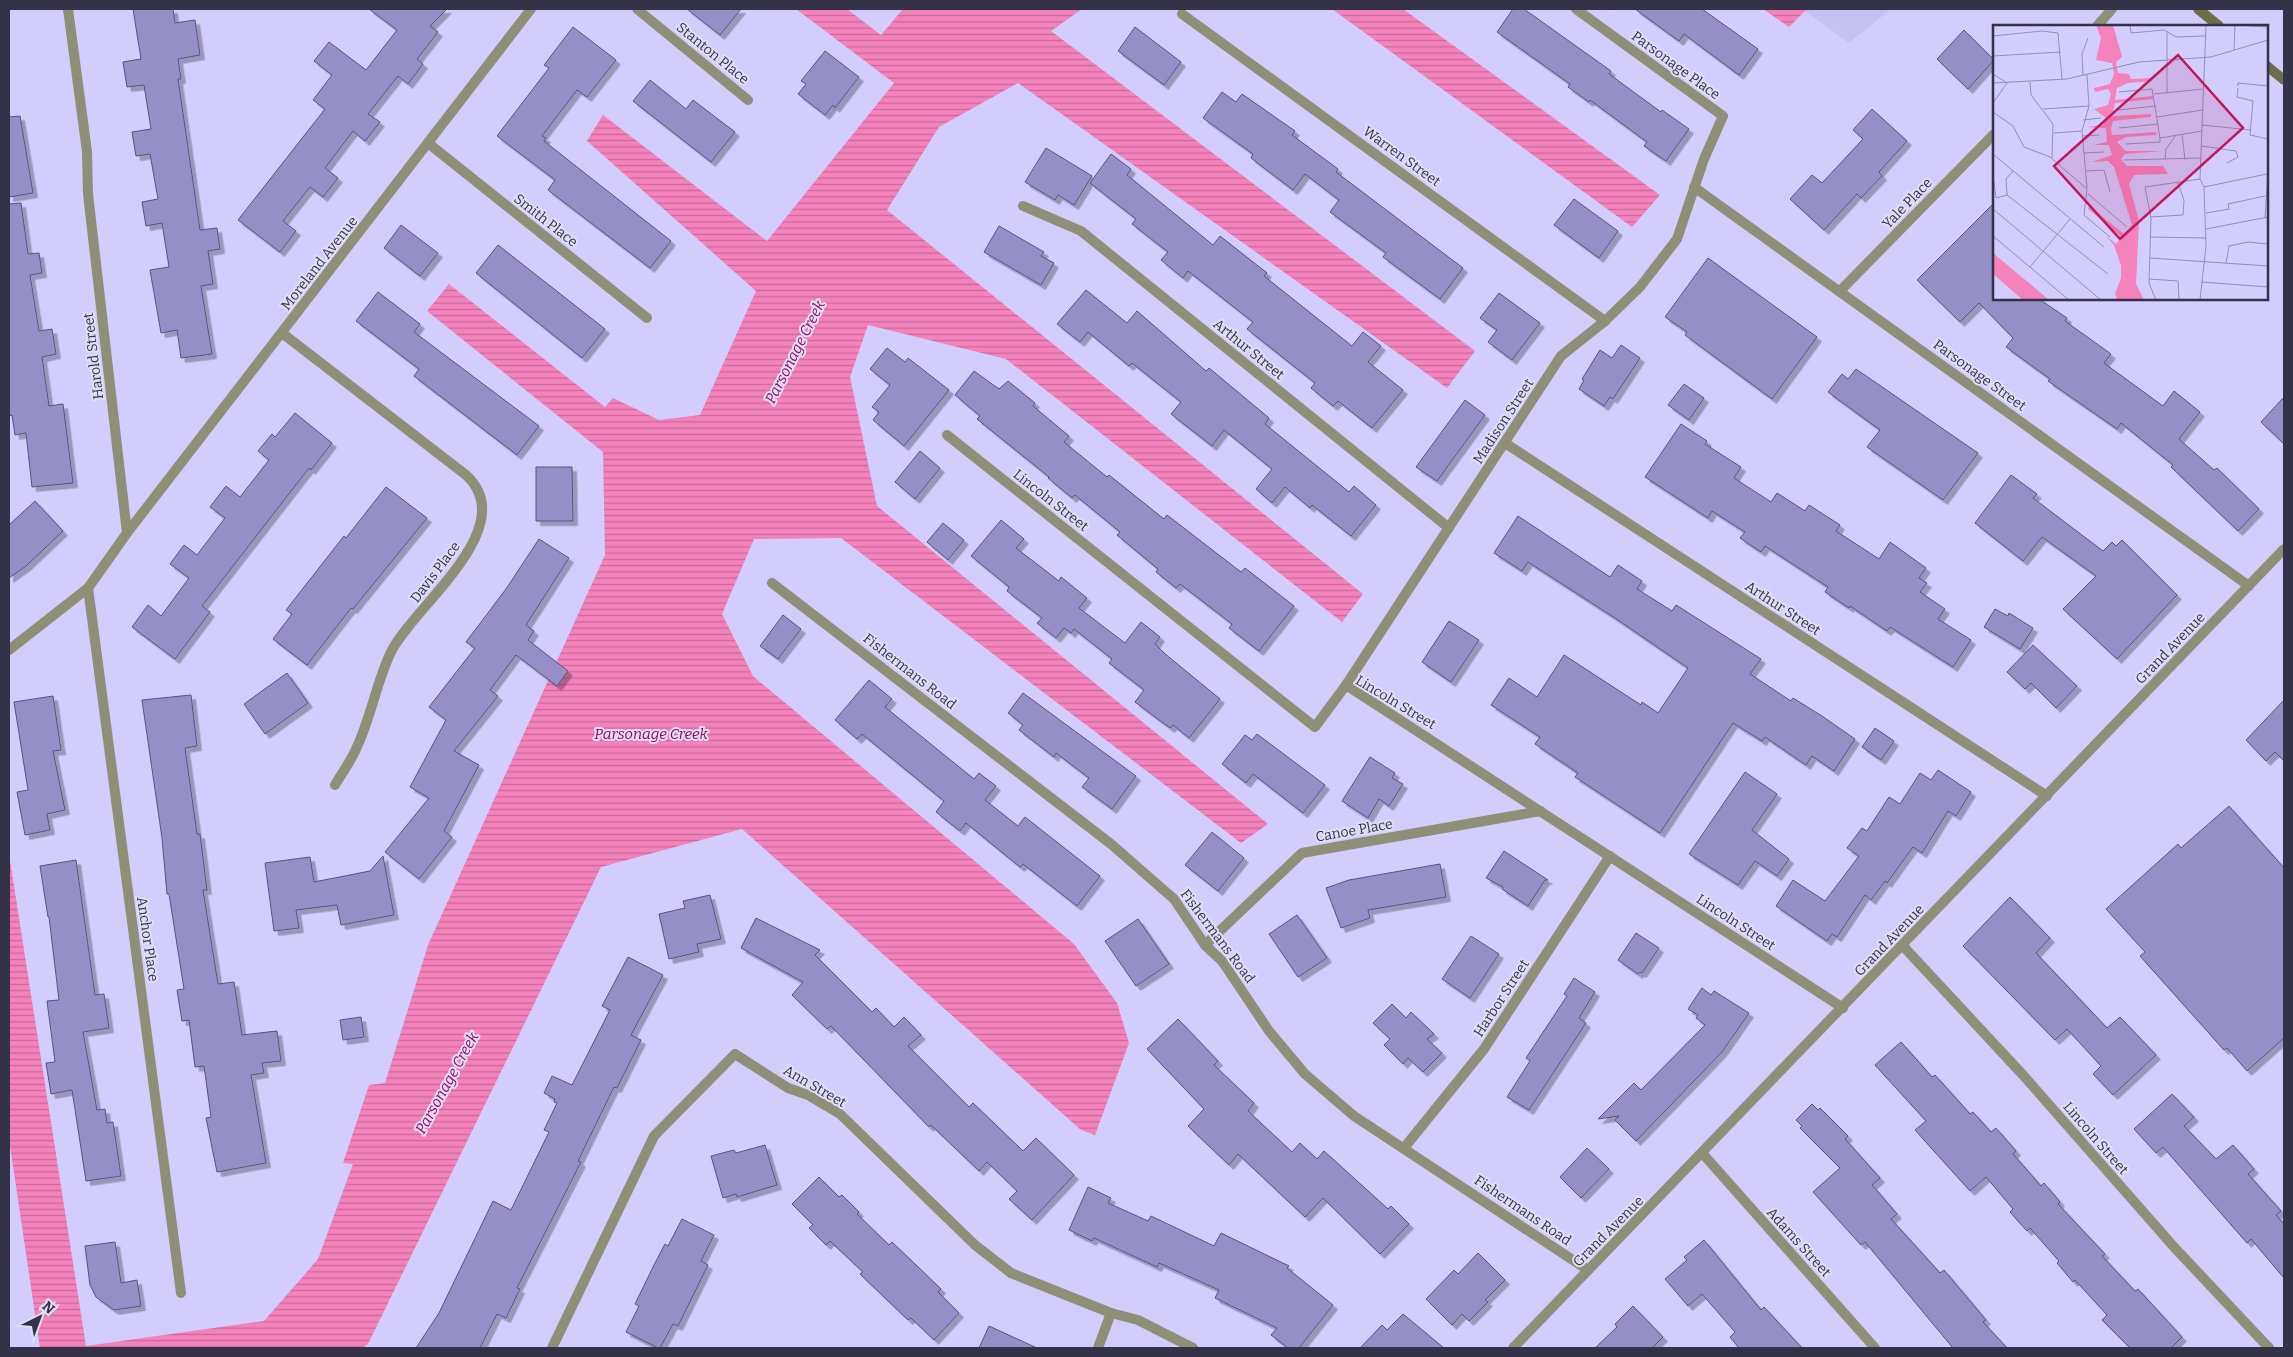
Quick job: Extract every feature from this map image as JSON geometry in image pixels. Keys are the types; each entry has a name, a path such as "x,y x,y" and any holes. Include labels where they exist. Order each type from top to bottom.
{"main road":[{"path":"2198,9 2218,25"},
{"path":"2268,67 2284,80"}],"street":[{"name":"Harold Street","path":"68,9 87,152 90,204 128,533"},
{"name":"Moreland Avenue","path":"128,533 531,9"},
{"name":"Stanton Place","path":"637,9 748,100"},
{"name":"Parsonage Place","path":"1576,9 1723,116 1694,186"},
{"path":"2098,25 2112,9"},
{"name":"Warren Street","path":"1182,14 1605,320"},
{"name":"Yale Place","path":"1840,291 1993,135"},
{"name":"Smith Place","path":"428,144 647,318"},
{"name":"Parsonage Street","path":"1694,186 2249,586"},
{"name":"Madison Street","path":"1346,685 1561,356 1605,320 1640,287 1677,239 1694,186"},
{"name":"Arthur Street","path":"1023,206 1081,231 1449,528"},
{"name":"Davis Place","path":"282,333 477,484 483,498 480,527 471,548 391,651 356,749 335,785"},
{"name":"Lincoln Street","path":"947,435 1315,727 1346,685 1843,1008"},
{"name":"Arthur Street","path":"1505,443 2047,796"},
{"path":"9,650 88,588 128,533"},
{"name":"Grand Avenue","path":"1513,1348 1703,1154 2284,549"},
{"name":"Fishermans Road","path":"772,583 1111,844 1174,899 1205,945 1222,961 1269,1031 1305,1074 1354,1116 1588,1270"},
{"name":"Anchor Place","path":"88,588 181,1293"},
{"name":"Canoe Place","path":"1205,945 1302,853 1541,811"},
{"name":"Harbor Street","path":"1404,1148 1484,1049 1610,856"},
{"name":"Lincoln Street","path":"1903,946 2023,1076 2174,1247 2269,1348"},
{"name":"Ann Street","path":"552,1348 654,1136 735,1054 788,1088 808,1095 840,1114 974,1245 1011,1273 1111,1313 1138,1320 1194,1348"},
{"name":"Adams Street","path":"1703,1154 1875,1348"},
{"path":"1098,1348 1111,1313"}],"shaded area":[{"path":"1807,9 1891,9 1849,43 1805,11"}],"water":[{"name":"Parsonage Creek","path":"796,9 847,9 881,35 903,9 1082,9 1051,31 1475,351 1447,388 1018,83 939,127 887,210 1363,594 1342,622 1006,359 868,325 850,377 877,506 1268,824 1241,843 841,538 754,539 722,614 753,676 1074,944 1117,1003 1129,1043 1095,1135 1081,1130 742,829 601,867 368,1344 363,1348 40,1348 9,1139 9,854 86,1346 264,1321 318,1259 353,1164 343,1163 369,1085 385,1083 428,945 605,555 603,452 427,311 449,284 605,407 613,398 659,420 700,415 756,291 587,141 603,115 767,241 894,83"},
{"path":"1332,9 1403,9 1660,195 1632,227"},
{"path":"1763,9 1807,9 1789,27"}],"building":[{"path":"133,9 173,9 175,23 195,20 200,55 178,59 181,79 178,79 200,230 217,228 220,249 208,251 213,284 201,286 212,354 181,358 177,330 161,333 150,270 169,267 162,223 146,226 142,202 158,199 150,154 136,156 132,132 151,129 144,85 127,87 123,62 141,59"},
{"path":"369,9 447,9 430,26 438,32 417,59 423,64 408,84 398,76 368,114 380,122 365,141 353,131 325,168 338,178 323,197 310,187 283,221 296,231 280,252 238,220 325,109 313,100 332,75 314,61 329,42 366,70 397,30"},
{"path":"687,9 741,9 720,35"},
{"path":"1513,9 1524,9 1611,71 1609,74 1661,112 1662,110 1689,129 1666,161 1644,146 1647,142 1590,100 1589,102 1568,87 1570,84 1497,32"},
{"path":"1635,9 1702,9 1758,49 1739,75 1684,34 1679,41"},
{"path":"573,27 616,60 587,97 577,90 542,136 546,138 544,141 671,241 650,268 548,190 555,180 497,136 549,68 544,65"},
{"path":"1135,27 1181,62 1164,85 1118,51"},
{"path":"1964,30 1993,61 1968,89 1937,59"},
{"path":"825,51 859,77 835,108 833,105 825,115 798,94 806,84 801,81"},
{"path":"650,80 686,109 693,100 735,132 711,162 633,101"},
{"path":"1222,92 1236,102 1242,94 1295,131 1292,135 1338,169 1336,172 1463,268 1440,299 1383,257 1386,253 1330,212 1339,200 1305,174 1293,190 1251,158 1253,154 1203,118"},
{"path":"1872,109 1907,141 1879,172 1882,176 1861,198 1857,194 1824,230 1790,199 1812,175 1822,183 1863,139 1853,130"},
{"path":"20,116 33,193 9,197 9,117"},
{"path":"1046,148 1092,176 1074,205 1058,195 1055,200 1025,182"},
{"path":"1111,154 1131,169 1127,175 1213,245 1220,236 1267,273 1264,276 1352,346 1363,332 1381,346 1368,362 1403,390 1372,428 1338,401 1333,406 1311,388 1315,383 1247,329 1253,322 1188,271 1183,278 1161,260 1168,252 1132,224 1136,219 1090,183"},
{"path":"1574,199 1618,231 1599,258 1554,225"},
{"path":"21,203 28,254 39,253 42,273 30,275 39,331 52,329 56,354 42,357 49,406 63,404 73,483 32,487 26,433 15,435 12,415 9,416 9,204"},
{"path":"1993,204 1993,300 2040,300 2067,318 2065,321 2111,354 2104,363 2163,406 2174,391 2200,412 2179,439 2214,470 2217,468 2259,509 2238,531 2171,467 2173,465 2121,423 2117,429 2048,381 2050,379 2006,347 2013,338 1979,303 1960,322 1917,280"},
{"path":"401,225 438,253 420,276 384,248"},
{"path":"999,226 1044,252 1041,256 1054,263 1041,285 984,252"},
{"path":"498,245 605,329 582,358 476,273"},
{"path":"1708,258 1817,337 1772,399 1685,335 1687,332 1665,317"},
{"path":"1086,290 1127,323 1137,311 1206,371 1209,368 1269,418 1265,424 1349,492 1354,486 1376,505 1351,536 1312,505 1310,508 1285,487 1272,503 1256,489 1272,469 1224,430 1212,446 1171,414 1181,402 1132,363 1129,366 1088,332 1080,342 1057,324"},
{"path":"378,292 420,324 414,332 539,426 517,455 414,376 419,369 356,321"},
{"path":"1499,293 1540,323 1512,360 1488,342 1497,330 1480,318"},
{"path":"1621,345 1640,358 1613,399 1610,397 1604,406 1579,389 1584,380 1582,379 1600,350 1612,358"},
{"path":"887,348 905,362 908,358 949,390 904,446 873,420 879,412 872,407 890,385 870,369"},
{"path":"1856,369 1978,453 1943,500 1867,447 1880,430 1828,392 1842,374 1848,379"},
{"path":"974,371 999,389 1008,381 1035,403 1033,406 1069,436 1064,442 1107,477 1109,475 1164,519 1167,515 1241,572 1245,568 1294,606 1259,651 1229,628 1232,624 1180,584 1176,588 1156,572 1158,569 1117,535 1120,532 1075,495 1072,498 977,419 980,416 955,395"},
{"path":"1684,384 1704,398 1689,420 1668,405"},
{"path":"2284,397 2284,444 2261,422"},
{"path":"1465,400 1485,415 1437,481 1416,467"},
{"path":"295,413 332,443 311,470 309,468 202,606 210,612 175,659 132,627 148,605 161,616 189,578 170,564 184,545 197,555 225,518 210,507 226,486 240,497 269,460 258,451 272,434 275,437"},
{"path":"1681,424 1707,441 1705,444 1741,467 1734,478 1771,502 1777,493 1805,511 1809,505 1840,525 1836,531 1879,559 1890,542 1926,568 1919,578 1927,583 1920,592 1945,609 1938,619 1971,640 1953,667 1890,627 1887,631 1850,606 1849,608 1825,592 1828,587 1765,546 1761,552 1740,538 1745,532 1712,511 1708,518 1645,477"},
{"path":"920,451 940,468 915,499 895,482"},
{"path":"536,467 572,467 573,521 536,521"},
{"path":"2011,475 2037,494 2033,498 2103,551 2112,542 2116,546 2122,540 2177,595 2117,659 2063,609 2096,576 2042,537 2023,561 1975,523"},
{"path":"386,487 427,518 353,609 351,608 307,665 273,639 292,614 286,610 344,536 346,538"},
{"path":"35,501 63,531 26,566 9,578 9,525"},
{"path":"1518,516 1610,577 1618,565 1642,581 1637,589 1672,611 1676,605 1761,659 1750,674 1791,701 1793,698 1855,739 1834,771 1812,756 1806,765 1765,737 1762,741 1733,723 1660,833 1575,777 1578,773 1535,744 1540,737 1491,705 1509,678 1537,697 1564,655 1641,705 1642,702 1658,713 1688,668 1528,562 1522,571 1494,553"},
{"path":"1001,520 1024,539 1016,548 1059,581 1061,577 1087,598 1079,608 1125,643 1141,622 1160,637 1155,644 1164,653 1220,699 1189,738 1173,725 1170,728 1135,702 1144,690 1109,663 1112,659 1074,629 1071,633 1064,628 1056,638 1037,623 1042,618 1007,591 1009,587 971,556"},
{"path":"943,523 964,540 948,560 927,542"},
{"path":"539,539 569,558 526,625 534,631 528,640 568,671 557,686 516,655 490,690 498,696 454,751 479,765 444,831 452,837 419,879 385,852 429,798 410,787 446,720 429,707 475,648 466,642 506,589"},
{"path":"1995,609 2008,616 2009,613 2033,628 2020,649 1984,627"},
{"path":"783,615 801,629 778,659 760,646"},
{"path":"1449,621 1479,640 1451,682 1422,662"},
{"path":"2033,645 2077,686 2056,708 2031,683 2025,689 2007,672"},
{"path":"287,673 308,703 265,734 244,704"},
{"path":"869,680 892,699 885,707 974,779 979,773 996,786 985,800 1018,826 1025,817 1100,876 1077,906 1023,864 1020,867 966,823 960,831 936,812 944,801 862,734 857,739 835,720"},
{"path":"1023,693 1136,776 1112,809 1082,787 1089,778 1056,753 1054,757 1019,730 1023,725 1008,713"},
{"path":"191,695 197,746 185,748 197,834 200,834 207,890 203,890 218,984 234,982 242,1035 277,1031 281,1061 262,1063 264,1073 251,1075 266,1163 217,1172 206,1118 211,1117 204,1066 195,1067 189,1020 182,1021 177,990 184,989 169,894 167,894 162,838 142,700"},
{"path":"53,696 61,750 53,751 65,810 47,814 50,830 25,835 17,792 28,790 14,702"},
{"path":"2284,700 2284,761 2275,752 2266,761 2246,740"},
{"path":"1875,728 1894,741 1881,760 1862,747"},
{"path":"1257,734 1325,785 1303,813 1253,774 1246,783 1222,764 1245,735 1252,740"},
{"path":"1370,757 1395,773 1392,778 1403,784 1389,806 1379,799 1368,818 1342,801"},
{"path":"1938,770 1971,792 1956,816 1948,811 1922,853 1913,847 1887,883 1885,881 1871,900 1865,895 1837,937 1832,934 1827,941 1776,906 1793,880 1825,901 1859,856 1847,848 1862,828 1867,831 1889,797 1900,804 1920,773 1931,780"},
{"path":"1745,772 1777,794 1752,830 1789,859 1777,876 1755,861 1738,885 1689,854"},
{"path":"2229,806 2284,868 2284,1038 2247,1071 2227,1048 2224,1050 2140,956 2145,952 2106,909 2178,844 2181,848"},
{"path":"1212,832 1244,858 1218,891 1185,865"},
{"path":"1504,851 1548,880 1545,880 1528,906 1502,889 1503,887 1486,878"},
{"path":"383,856 394,915 341,925 337,905 296,910 299,928 274,931 265,863 310,857 314,882 370,871"},
{"path":"76,860 95,995 104,994 109,1028 83,1032 97,1110 105,1109 107,1123 113,1122 121,1176 86,1181 72,1090 51,1094 46,1063 55,1062 47,1001 59,1000 49,917 40,866"},
{"path":"1440,864 1446,897 1368,910 1370,918 1341,928 1326,888 1349,880"},
{"path":"710,895 721,939 697,944 699,952 669,959 659,914 685,908 683,901"},
{"path":"2010,897 2050,938 2036,953 2107,1028 2120,1017 2156,1055 2113,1095 2093,1074 2101,1066 2067,1029 2055,1040 1963,946"},
{"path":"1297,915 1327,958 1298,977 1269,934"},
{"path":"756,918 820,950 815,955 872,1012 876,1008 894,1027 904,1017 921,1035 908,1046 969,1107 973,1103 1023,1151 1036,1138 1074,1175 1032,1220 1009,1199 1017,1191 987,1162 979,1171 931,1125 929,1127 831,1026 827,1029 792,995 803,982 741,948"},
{"path":"1138,919 1169,964 1136,986 1105,941"},
{"path":"1636,933 1659,948 1642,973 1638,974 1618,960"},
{"path":"1471,936 1499,954 1470,998 1442,979"},
{"path":"628,957 663,975 631,1035 641,1040 617,1088 614,1087 578,1161 581,1162 517,1288 520,1289 506,1318 497,1314 480,1348 416,1348 439,1313 493,1201 511,1210 549,1132 544,1130 557,1103 554,1102 555,1099 544,1093 552,1076 572,1085 610,1010 602,1006"},
{"path":"1574,978 1595,992 1579,1018 1586,1023 1529,1110 1507,1097 1530,1061 1526,1058 1567,996 1564,994"},
{"path":"1702,988 1711,995 1714,991 1749,1013 1722,1052 1636,1141 1615,1120 1619,1116 1598,1119 1634,1083 1641,1090 1705,1025 1696,1018 1698,1015 1688,1009"},
{"path":"1392,1004 1406,1018 1411,1012 1434,1034 1427,1039 1442,1053 1423,1072 1408,1058 1403,1064 1384,1045 1390,1039 1373,1023"},
{"path":"361,1017 364,1037 343,1040 340,1020"},
{"path":"1178,1019 1218,1061 1214,1065 1254,1103 1248,1111 1292,1152 1300,1143 1317,1159 1324,1151 1388,1209 1391,1206 1409,1224 1380,1254 1323,1198 1305,1217 1238,1154 1229,1165 1188,1126 1204,1109 1147,1049"},
{"path":"1901,1042 1932,1077 1935,1075 1970,1114 1973,1112 1991,1132 1996,1128 2016,1151 2013,1154 2041,1186 2044,1183 2060,1202 2058,1204 2105,1254 2102,1256 2135,1291 2138,1289 2182,1337 2171,1348 2130,1348 2102,1320 2107,1315 2075,1280 2073,1282 2057,1263 2059,1261 2030,1228 2027,1231 2010,1212 2013,1209 1986,1177 1970,1191 1915,1130 1926,1121 1875,1065"},
{"path":"2172,1094 2194,1117 2184,1126 2216,1159 2233,1145 2254,1169 2248,1174 2281,1211 2276,1215 2284,1224 2284,1278 2251,1239 2247,1243 2163,1147 2156,1153 2134,1129"},
{"path":"1812,1104 1818,1110 1820,1108 1848,1136 1845,1139 1880,1178 1872,1185 1897,1214 1891,1219 1940,1273 1944,1270 1986,1320 1983,1322 2007,1348 1953,1348 1865,1242 1861,1245 1813,1192 1840,1168 1800,1128 1802,1126 1796,1120"},
{"path":"765,1145 777,1185 737,1197 736,1194 723,1198 711,1156 734,1150 736,1153"},
{"path":"1587,1148 1609,1169 1581,1198 1560,1177"},
{"path":"819,1177 839,1197 842,1195 859,1212 857,1214 889,1245 892,1242 941,1289 938,1292 959,1313 934,1340 911,1318 908,1320 860,1274 863,1272 830,1241 826,1245 809,1228 813,1225 792,1204"},
{"path":"1088,1187 1111,1198 1108,1203 1148,1221 1151,1216 1214,1246 1221,1233 1289,1266 1287,1268 1333,1305 1299,1348 1288,1348 1271,1335 1277,1328 1215,1298 1219,1290 1159,1263 1157,1267 1094,1238 1092,1241 1069,1230"},
{"path":"682,1219 714,1235 701,1261 708,1265 678,1326 673,1324 660,1348 658,1348 626,1332 639,1306 635,1304 654,1265 665,1244 668,1246"},
{"path":"1704,1240 1761,1310 1764,1307 1802,1348 1739,1348 1730,1337 1735,1332 1702,1294 1688,1306 1665,1279 1687,1260 1684,1257"},
{"path":"115,1242 121,1283 137,1280 141,1306 114,1310 96,1297 90,1285 85,1246"},
{"path":"1478,1253 1505,1280 1485,1300 1488,1302 1469,1321 1462,1314 1452,1325 1426,1299 1454,1270 1458,1274"},
{"path":"1633,1306 1663,1337 1652,1348 1595,1348 1617,1327 1615,1324"},
{"path":"1403,1314 1444,1348 1360,1348 1382,1325 1387,1330"},
{"path":"989,1326 1037,1348 979,1348"}]}
